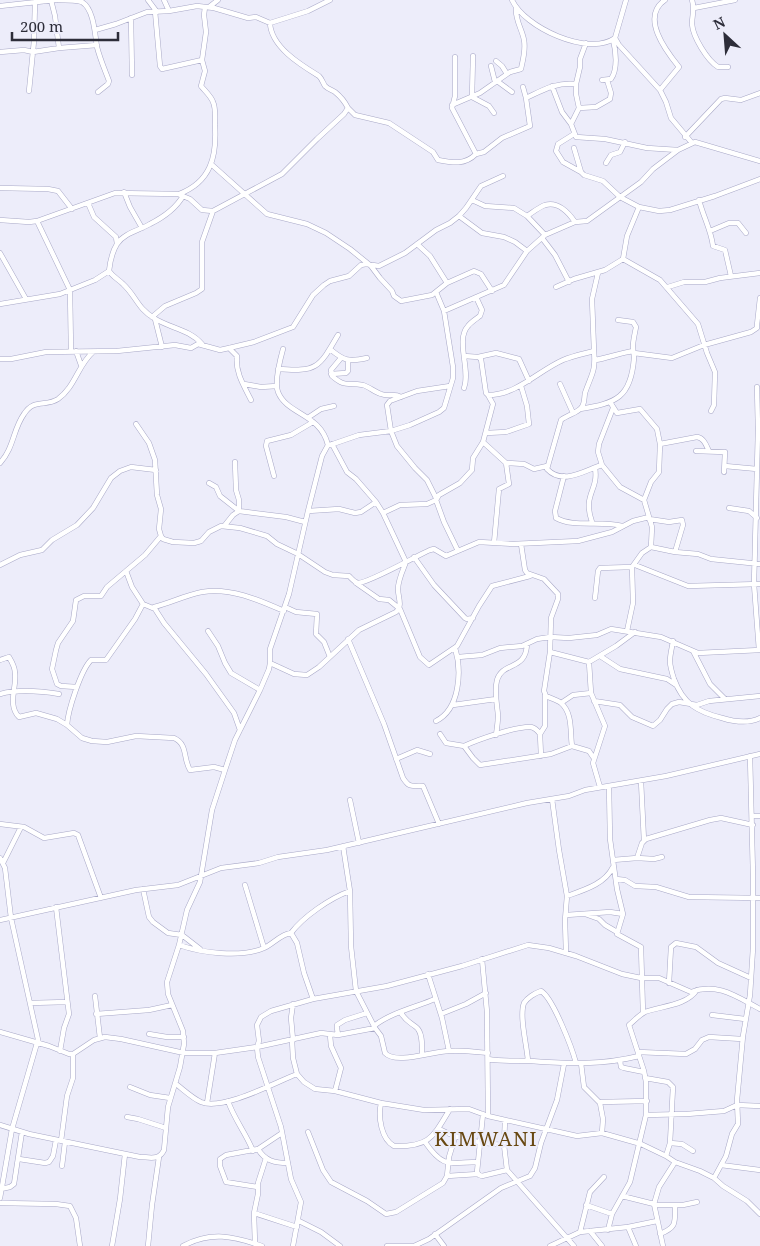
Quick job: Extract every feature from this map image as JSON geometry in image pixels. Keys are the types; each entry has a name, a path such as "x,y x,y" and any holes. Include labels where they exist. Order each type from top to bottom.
{"street":[{"path":"51,0 59,48"},
{"path":"0,6 51,0 78,1 86,5 109,82 98,92"},
{"path":"148,0 156,12 156,32 161,68 166,69 202,60"},
{"path":"164,0 169,11"},
{"path":"178,194 188,190 203,179 211,164 215,148 214,106 201,86 205,71 202,60 206,32 204,15 207,7 218,0"},
{"path":"312,0 317,6"},
{"path":"95,30 156,12 207,7 248,18 256,17 270,23 307,11 330,0"},
{"path":"512,0 516,8 528,18 558,37 586,43 607,42 614,39"},
{"path":"579,108 596,108 610,99 611,93 605,80 611,79 614,76 614,39 626,0"},
{"path":"660,90 679,67 665,49 655,23 658,8 665,0"},
{"path":"692,0 694,8 693,28 708,59 718,67 728,67"},
{"path":"694,8 735,0"},
{"path":"29,91 35,2"},
{"path":"452,105 480,93 507,74 521,69 524,39 516,17 516,8"},
{"path":"131,18 132,75"},
{"path":"270,23 270,31 289,55 305,66 310,73 320,77 326,86 335,92 355,114 389,123 433,152 438,160 454,163 467,162 476,154 484,152 502,138 530,126 523,87"},
{"path":"614,39 660,90 671,118 692,143"},
{"path":"571,124 579,108 576,84 580,58 586,43"},
{"path":"0,52 24,50 33,52 97,45"},
{"path":"472,97 473,56"},
{"path":"455,57 455,96 452,108 476,154"},
{"path":"496,61 507,74"},
{"path":"491,66 496,82 512,92"},
{"path":"526,98 552,86 576,84"},
{"path":"552,86 562,112 571,124 574,134 578,137 624,142 647,148 678,150"},
{"path":"686,137 721,99 741,100 760,93"},
{"path":"472,97 489,106 494,114"},
{"path":"0,220 37,221 115,193 124,192 178,194 202,210 213,211 282,174 348,108"},
{"path":"574,134 558,144 556,151 563,162 584,175 603,181 620,197 639,206 670,210 760,178"},
{"path":"606,163 611,155 620,152 624,142"},
{"path":"444,311 504,285 527,251 544,236 575,222 587,221 641,182 653,169 678,150 692,143 695,142 760,161"},
{"path":"574,148 581,172"},
{"path":"211,164 267,214 307,224 326,233 371,266 394,296 401,301 432,295 447,283 474,271 478,271 481,274 492,291"},
{"path":"0,359 11,359 35,354 74,351 94,352 175,345 191,348 198,344 220,350 248,344 293,327 313,295 324,285 330,281 349,276 366,264 379,266 405,253 458,216 481,186 504,176"},
{"path":"0,188 48,189 58,192 72,209"},
{"path":"124,192 130,208 142,228"},
{"path":"0,304 60,294 100,277 109,271 117,245 129,234 151,224 176,206 183,196"},
{"path":"472,200 485,206 514,208 527,216 544,236 569,282"},
{"path":"699,200 704,220 710,230 713,246 725,250 731,276"},
{"path":"88,204 94,217 116,238 117,245"},
{"path":"527,216 545,205 552,205 565,209 575,222"},
{"path":"556,287 598,273 623,259 627,236 639,206"},
{"path":"154,318 165,306 202,289 202,242 213,211"},
{"path":"458,216 482,233 504,237 527,251"},
{"path":"37,221 70,290 74,351 81,365"},
{"path":"710,230 729,223 738,223 746,233"},
{"path":"417,244 430,256 447,283"},
{"path":"0,253 26,299"},
{"path":"623,259 660,280 698,324 715,372 714,404 711,411"},
{"path":"109,271 124,284 143,311 190,334 202,345"},
{"path":"668,287 684,282 705,282 760,272"},
{"path":"580,410 593,375 595,360 592,299 598,273"},
{"path":"148,1246 159,1157 164,1150 170,1098 176,1084 184,1053 184,1037 166,986 182,935 187,910 202,875 212,810 224,770 235,740 260,690 270,663 270,649 285,609 322,456 330,445 359,435 391,431 410,425 444,408 453,378 444,311 436,292"},
{"path":"60,294 70,300"},
{"path":"464,388 467,374 464,356 464,331 482,312 476,297"},
{"path":"595,360 618,353 634,352 672,358 704,345 751,332 757,328 760,298"},
{"path":"154,318 162,347"},
{"path":"602,466 583,473 564,476 548,471 547,466 561,420 580,410 610,402 627,391 634,359 633,344 636,324 618,320"},
{"path":"278,369 308,370 314,368 330,349 338,335"},
{"path":"229,348 237,356 238,376 251,400"},
{"path":"270,663 294,674 303,675 312,672 359,630 396,612 400,609 401,604 398,585 406,562 376,502 356,479 347,472 313,422 287,404 277,391 278,369 283,349"},
{"path":"330,349 341,358 348,360 367,358"},
{"path":"488,395 494,395 521,386 562,360 594,351"},
{"path":"0,463 9,451 22,416 27,410 37,403 50,402 58,398 71,385 81,365 94,352"},
{"path":"464,356 478,357 496,353 519,358 529,380"},
{"path":"383,514 400,505 426,504 460,483 472,470 473,458 483,442 493,404 486,393 481,359 478,357"},
{"path":"341,358 332,367 331,374 334,378 347,385 363,385 381,394 396,394 401,397"},
{"path":"331,374 346,373 348,371 348,360"},
{"path":"244,384 261,387 277,386"},
{"path":"560,384 573,413"},
{"path":"450,386 417,391 390,401 387,405 391,431 397,446 427,480 458,551"},
{"path":"486,433 506,432 528,424 527,406 521,386"},
{"path":"458,657 482,655 500,648 517,647 550,636 569,638 598,635 611,629 673,641 693,652 722,653 760,650 757,584 759,430 757,387"},
{"path":"610,402 618,414 636,408 640,409 657,429 660,444 659,472 651,482 644,500 652,527 651,547"},
{"path":"309,418 321,409 334,406"},
{"path":"614,408 599,444 598,452 602,466 620,487 644,500"},
{"path":"274,476 266,446 267,441 291,435 313,422"},
{"path":"136,424 149,443 156,470 161,536 173,542 194,543 200,541 213,529 225,526 260,533 298,554 325,572 349,576 380,599 389,600 400,609 420,657 426,664 434,663 455,648 464,636 492,586 530,576 544,579 558,594 551,618 550,652 545,695 545,726 540,734 541,756"},
{"path":"660,444 700,438 709,451"},
{"path":"483,442 506,463 524,464 534,469 547,466"},
{"path":"696,451 725,452 724,472"},
{"path":"235,462 239,511"},
{"path":"494,542 499,489 509,484 506,463"},
{"path":"725,466 758,470"},
{"path":"0,565 20,555 42,550 52,540 77,525 93,508 111,478 120,471 131,467 156,470"},
{"path":"592,522 588,504 590,493 596,481 595,468"},
{"path":"564,476 555,517 561,521 612,523 622,526"},
{"path":"209,483 216,487 220,496 239,511 286,517 305,522"},
{"path":"308,511 339,509 355,513 361,512 376,502"},
{"path":"729,508 749,511 757,518"},
{"path":"225,526 233,515 239,511"},
{"path":"355,582 366,581 434,549 446,556 479,542 521,544 578,541 612,532 634,521 649,518 669,522 682,520 683,525 674,552"},
{"path":"77,687 57,684 52,669 58,643 73,621 75,602 78,598 84,596 101,596 107,587 145,556 161,536"},
{"path":"521,544 525,570 530,576"},
{"path":"627,631 633,603 633,566 642,553 651,547 674,552 698,554 710,559 758,563"},
{"path":"414,557 434,585 465,618 473,618"},
{"path":"595,598 600,568 633,566 688,586 757,584"},
{"path":"126,571 132,587 143,604 154,607 206,592 234,594 296,612 317,614 316,634 324,642 330,657"},
{"path":"67,725 77,687 87,664 91,660 106,660 135,619 143,604"},
{"path":"154,607 164,623 230,706 240,730"},
{"path":"208,631 218,646 231,673 260,690"},
{"path":"550,652 589,662 634,632"},
{"path":"348,639 407,784 412,787 423,786 439,824"},
{"path":"673,641 670,668 678,692 690,704 704,713 735,721 750,722 760,718"},
{"path":"496,735 498,679 506,668 517,665 520,662 527,651 527,644"},
{"path":"436,721 444,717 453,705 457,685 458,657 455,648"},
{"path":"693,652 710,684 725,699"},
{"path":"600,656 620,669 667,679 676,685"},
{"path":"0,660 8,657 16,674 14,708 19,717 36,713 57,719 82,738 92,741 107,742 136,736 174,738 179,740 184,748 190,770 214,767 224,770"},
{"path":"589,662 591,692 605,726 593,763 600,787"},
{"path":"0,694 14,691 38,691 59,694"},
{"path":"561,703 573,695 591,692"},
{"path":"545,695 561,703 566,710 571,727 572,746"},
{"path":"594,701 620,706 632,717 653,726 672,704 679,702 697,705 709,701 760,696"},
{"path":"453,705 496,699"},
{"path":"440,734 446,743 464,746 496,735 531,727 540,734"},
{"path":"464,746 480,765 551,754 572,746 589,751 594,757"},
{"path":"396,758 418,750 430,754"},
{"path":"0,920 143,889 178,886 221,868 259,863 278,857 359,843 600,787 641,781 760,754"},
{"path":"714,1178 726,1156 732,1134 738,1124 737,1105 742,1039 749,1003 752,967 753,898 750,756"},
{"path":"637,858 644,841 641,781"},
{"path":"609,786 610,836 623,914 617,932"},
{"path":"552,799 558,850 568,896 565,932 566,953"},
{"path":"350,800 359,843"},
{"path":"752,816 760,816"},
{"path":"644,841 657,835 714,819 735,820 752,825"},
{"path":"0,824 21,826 44,838 74,833 78,835 101,898"},
{"path":"3,863 21,826"},
{"path":"343,846 350,891 351,946 356,991 381,1036 384,1053 388,1056 400,1058 448,1050 488,1053"},
{"path":"568,896 605,878 614,863 637,858 654,859 662,857"},
{"path":"0,858 7,875 11,918 38,1030 38,1044 12,1129 0,1198"},
{"path":"616,879 626,880 635,886 656,887 689,897 760,898"},
{"path":"245,885 264,948"},
{"path":"143,889 149,917 153,922 168,933 182,935 202,951"},
{"path":"179,945 202,951 244,952 264,948 284,935 291,933 299,922 329,900 350,891"},
{"path":"56,908 69,1014 64,1028 60,1051"},
{"path":"566,915 610,912 623,914"},
{"path":"584,914 599,919 604,925 617,932 619,936 641,947 643,1013"},
{"path":"291,933 296,943 313,999"},
{"path":"669,983 671,947 676,943 696,947 718,963 751,978"},
{"path":"293,1246 301,1202 291,1178 282,1133 269,1087 260,1066 257,1047 259,1041 257,1025 261,1017 270,1011 313,999 387,986 528,946 549,948 566,953 622,974 641,978 659,978 692,992 706,988 719,990 760,1009"},
{"path":"482,959 486,993 488,1116"},
{"path":"752,967 760,968"},
{"path":"428,974 441,1014 448,1050"},
{"path":"608,1230 612,1214 630,1182 646,1115 647,1100 644,1072 628,1027 643,1013 680,1002 692,996 697,990"},
{"path":"528,1061 523,1019 524,1006 526,1001 540,991 546,996 563,1027 579,1063 584,1086 600,1103 602,1133"},
{"path":"441,1014 466,1004 486,993"},
{"path":"95,996 100,1038"},
{"path":"0,1032 73,1054 88,1043 100,1038 121,1038 184,1053 215,1053 257,1047 321,1033 338,1035 375,1027 382,1021 410,1007 435,999"},
{"path":"30,1003 67,1002"},
{"path":"292,1004 295,1067 297,1074 304,1082 315,1089 335,1091 381,1103 424,1110 469,1108 488,1116 577,1136 602,1133 640,1144 675,1162 714,1178 760,1214"},
{"path":"96,1014 149,1010 172,1005"},
{"path":"338,1035 336,1028 340,1022 368,1013"},
{"path":"401,1013 408,1023 419,1031 422,1055"},
{"path":"712,1015 745,1019"},
{"path":"149,1034 184,1037"},
{"path":"330,1035 333,1052 341,1068 335,1091"},
{"path":"488,1058 510,1062 528,1061 564,1064 620,1061 638,1054 686,1054 695,1049 702,1040 709,1037 742,1039"},
{"path":"207,1103 215,1053"},
{"path":"62,1166 61,1141 67,1096 73,1078 73,1054"},
{"path":"620,1061 621,1067 644,1072"},
{"path":"387,1246 414,1246 429,1239 482,1200 508,1184 530,1176 535,1168 541,1143 560,1088 564,1064"},
{"path":"176,1084 198,1100 207,1103 228,1101 269,1087 297,1074"},
{"path":"645,1078 671,1084 673,1087 670,1143 666,1156"},
{"path":"130,1087 150,1095 170,1098"},
{"path":"600,1103 604,1101 647,1100"},
{"path":"228,1101 234,1118 247,1137 253,1152"},
{"path":"381,1103 380,1120 385,1136 391,1144 398,1146 425,1142 439,1129 450,1109"},
{"path":"646,1115 724,1111 737,1105 760,1106"},
{"path":"478,1174 477,1162 482,1114"},
{"path":"127,1117 166,1128"},
{"path":"505,1120 504,1145 507,1170 574,1246"},
{"path":"0,1125 22,1132 125,1154 159,1157"},
{"path":"439,1129 455,1137 479,1143 504,1145"},
{"path":"1,1189 14,1184 22,1132"},
{"path":"308,1132 323,1170 331,1182 367,1201 386,1214 396,1212 443,1183 447,1176 451,1149 455,1137"},
{"path":"258,1187 226,1182 220,1166 220,1159 226,1155 253,1152 282,1133"},
{"path":"18,1159 50,1162 61,1141"},
{"path":"425,1142 437,1158 449,1163 477,1162"},
{"path":"670,1143 682,1144 693,1152"},
{"path":"258,1149 266,1158 274,1162 288,1163"},
{"path":"112,1246 125,1154"},
{"path":"255,1244 254,1213 258,1180 266,1158"},
{"path":"663,1246 654,1205 659,1187 675,1162"},
{"path":"721,1166 760,1170"},
{"path":"447,1176 478,1174 482,1176 507,1170"},
{"path":"580,1232 586,1204 592,1188 604,1177"},
{"path":"622,1196 654,1205 675,1206 698,1202"},
{"path":"0,1203 70,1206 76,1218 80,1246"},
{"path":"586,1204 612,1214"},
{"path":"660,1234 669,1231 673,1227 675,1206"},
{"path":"254,1213 297,1227"},
{"path":"299,1221 321,1232 340,1246"},
{"path":"550,1246 580,1232 608,1230 657,1222"},
{"path":"628,1227 636,1246"},
{"path":"590,1231 602,1246"},
{"path":"435,1234 444,1246"},
{"path":"183,1246 211,1236 228,1237 262,1246"}],"district":[{"name":"KIMWANI","path":"486,1139"}]}
